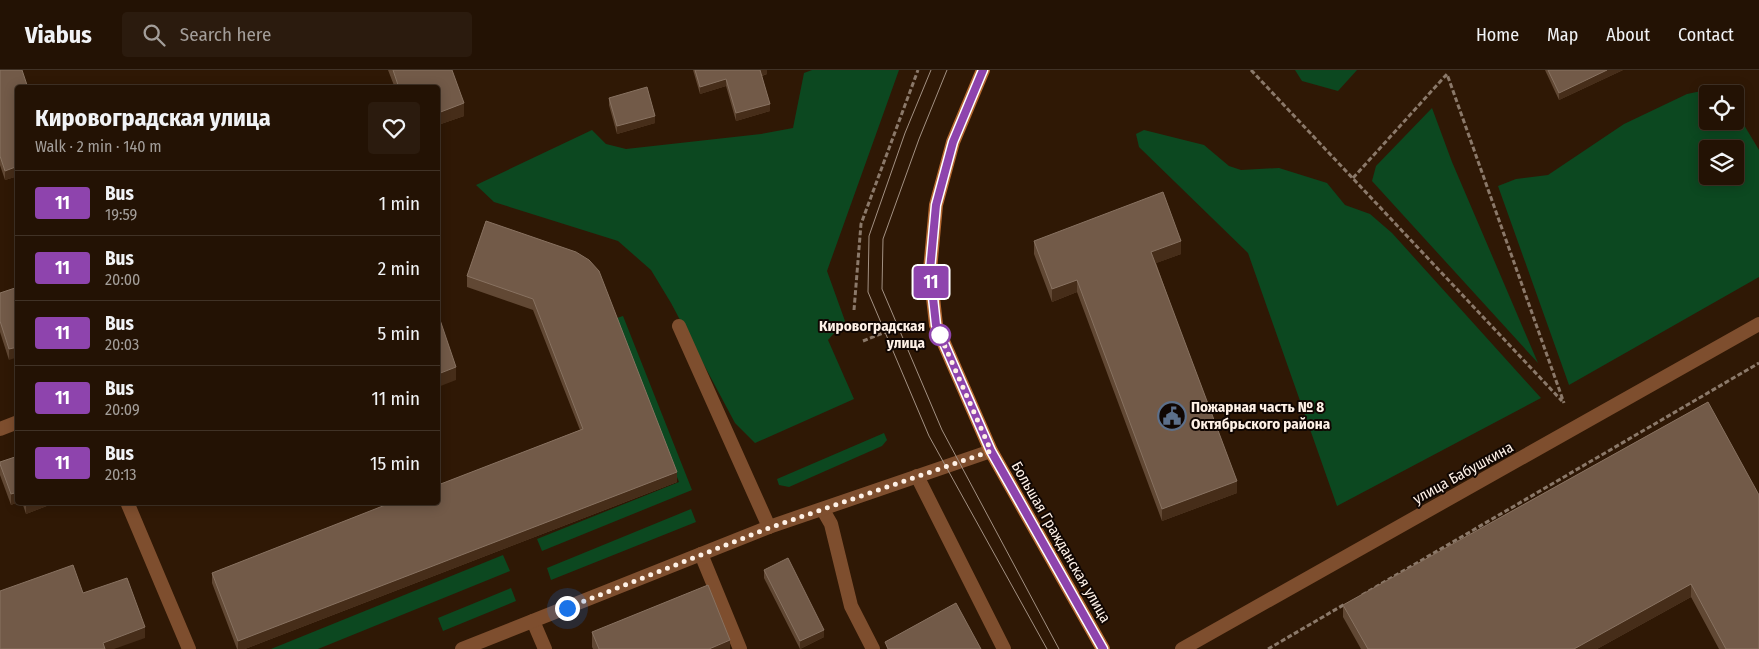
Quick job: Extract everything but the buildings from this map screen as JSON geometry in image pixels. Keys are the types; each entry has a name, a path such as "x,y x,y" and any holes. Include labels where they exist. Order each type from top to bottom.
{"main road":[{"name":"Большая Гражданская улица","path":"983,70 953,142 936,205 930,270 936,325 991,451 1103,649"}],"street":[{"name":"улица Бабушкина","path":"1182,649 1759,324"},
{"path":"679,326 769,528"},
{"path":"0,429 15,423"},
{"path":"462,649 769,528 991,451"},
{"path":"917,476 1004,649"},
{"path":"128,505 190,649"},
{"path":"823,510 831,524 851,606 873,649"},
{"path":"701,554 740,649"},
{"path":"533,621 545,649"}],"path":[{"path":"854,310 861,224 918,70"},
{"path":"1251,70 1564,404 1447,74 1353,178"},
{"path":"863,341 898,327"},
{"path":"1354,599 1759,363"},
{"path":"1268,649 1346,604"}],"green space":[{"path":"812,70 899,70 827,271 845,321 828,340 854,399 755,443 735,423 671,303 651,270 618,241 494,202 476,185 592,130 606,144 626,149 761,134 793,128 804,73"},
{"path":"1295,70 1357,70 1338,91 1302,81"},
{"path":"1699,92 1699,130 1744,130 1744,125 1759,150 1759,277 1569,385 1498,186 1516,179 1548,175 1624,124 1687,94"},
{"path":"1432,108 1452,162 1538,363 1372,181 1376,166"},
{"path":"1144,130 1204,145 1229,166 1241,170 1279,168 1327,183 1345,205 1370,214 1392,233 1541,398 1337,506 1248,253 1139,147 1136,134"},
{"path":"623,316 692,490 542,551 537,539 679,482 614,319"},
{"path":"884,433 887,440 882,446 789,487 779,485 777,479"},
{"path":"691,509 696,522 551,580 547,568"},
{"path":"503,555 510,571 318,649 271,649"},
{"path":"511,588 516,601 443,631 438,618"}],"tram line":[{"path":"931,70 905,133 869,236 868,292 929,436 1047,649"},
{"path":"947,70 919,139 883,239 882,289 942,430 1059,649"}],"bus line":[{"name":"11","path":"983,70 953,142 936,205 930,270 936,325 956,375 991,451 1103,649"}],"place":[{"name":"Кировоградская улица","path":"940,335"},
{"name":"Пожарная часть № 8 Октябрьского района","path":"1172,416"}],"route":[{"path":"567,608 769,528 991,451 940,335"}]}
